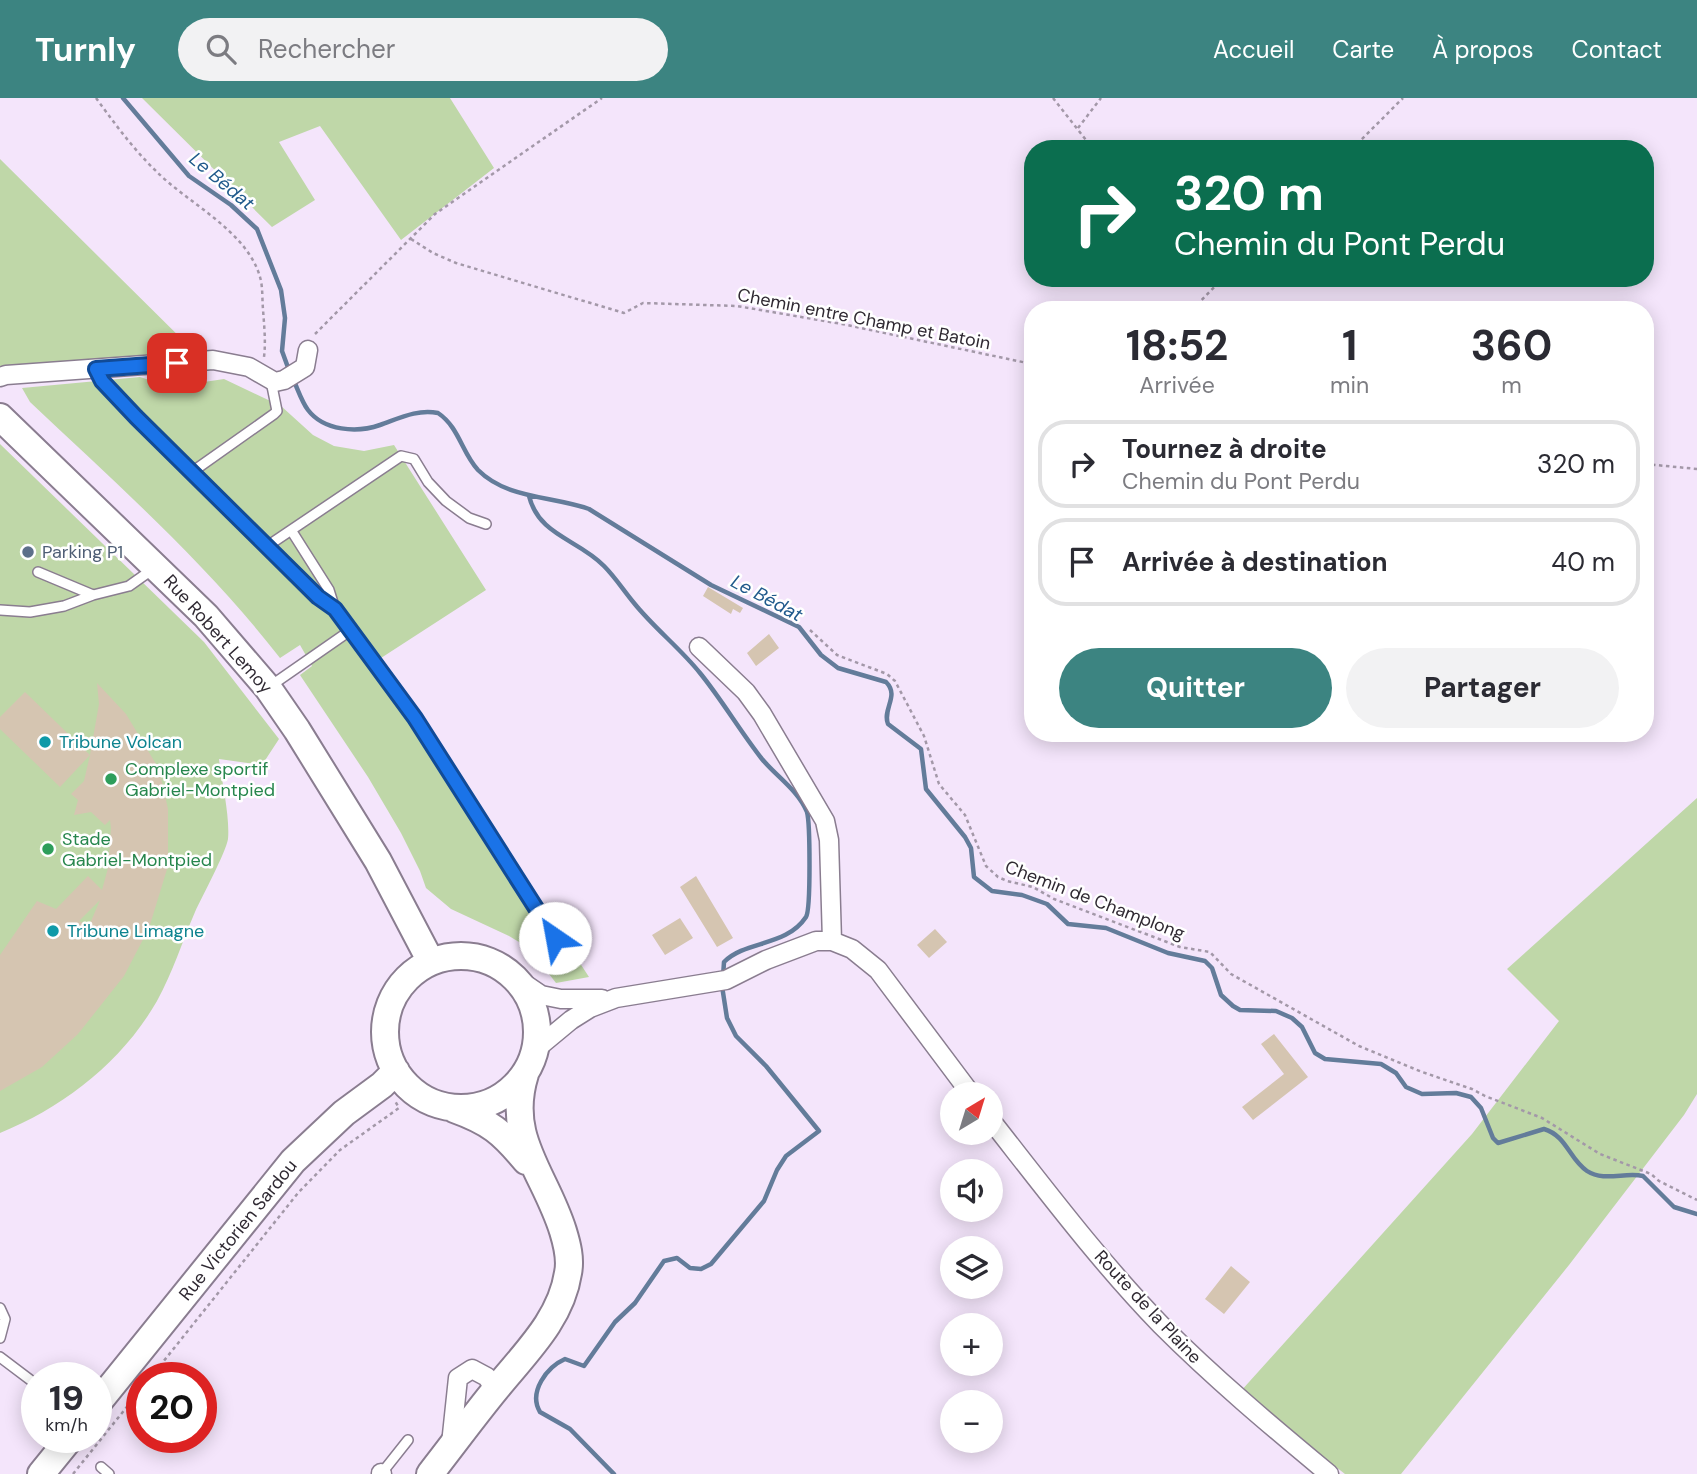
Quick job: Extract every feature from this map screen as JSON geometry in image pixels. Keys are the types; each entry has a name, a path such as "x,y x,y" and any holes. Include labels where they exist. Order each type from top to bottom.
{"main road":[{"name":"Rue Robert Lemoy","path":"0,417 206,615 268,688 378,861 431,962"},
{"path":"430,1474 549,1322 561,1303 569,1270 567,1246 560,1223 541,1178 525,1142 518,1118 519,1093 536,1049 537,1024 530,999 516,978 497,965 476,957 453,956 431,962 409,976 394,996 386,1021 389,1078 408,1086 426,1100 480,1118 502,1133 541,1178"},
{"path":"448,1107 470,1108 492,1102 511,1090 525,1074"},
{"name":"Rue Victorien Sardou","path":"112,1385 293,1161 344,1113 389,1078"},
{"path":"41,1474 58,1453"}],"street":[{"path":"0,377 213,360 235,363 270,377 302,370 306,364 308,350"},
{"path":"699,647 746,692 762,713 825,821 829,840 832,941"},
{"path":"536,1049 570,1020 590,1008 616,998 719,981 816,941 832,941 852,949 878,970 962,1082"},
{"path":"516,978 541,995 561,999 616,998"},
{"name":"Route de la Plaine","path":"1003,1135 1088,1243 1160,1324 1239,1400 1329,1474"},
{"path":"450,1448 458,1378 472,1369 487,1377 495,1390"}],"lane":[{"path":"96,369 105,385 266,547 318,597 335,609"},
{"path":"192,472 277,411 270,377"},
{"path":"266,547 401,456 414,459 428,482 456,510 486,524"},
{"path":"291,530 328,590 335,609 415,718 555,938 562,959"},
{"path":"0,610 30,612 64,606 129,586 157,566"},
{"path":"38,572 93,595"},
{"path":"268,688 351,630"},
{"path":"0,1308 5,1319 0,1338"},
{"path":"0,1357 21,1373"},
{"path":"381,1474 408,1440"}],"path":[{"path":"96,98 120,131 156,172 232,233 248,252 260,278 264,357 270,377"},
{"path":"308,350 313,337 435,214 602,98"},
{"path":"1054,98 1086,140"},
{"path":"1077,128 1101,98"},
{"path":"1361,140 1403,98"},
{"name":"Chemin entre Champ et Batoin","path":"411,239 433,253 456,262 624,313 643,303 737,306 842,324 1024,362"},
{"path":"1201,301 1214,287"},
{"path":"1654,465 1697,469"},
{"name":"Chemin de Champlong","path":"810,630 837,655 887,674 895,681 923,736 939,784 965,815 986,866 998,877 1042,891 1055,899 1159,940 1210,952 1231,974 1359,1046 1542,1118 1600,1154 1651,1174 1697,1200"},
{"path":"162,1362 298,1193 340,1150 399,1108 389,1078"},
{"path":"73,1474 126,1408"}],"green space":[{"path":"142,98 450,98 494,168 401,240 320,126 279,142 315,200 272,227"},
{"path":"0,159 204,361 0,369"},
{"path":"140,377 171,387 224,379 281,406 313,435 334,446 364,451 394,445 486,590 381,658 589,977 556,983 529,948 451,909 426,888 401,833 368,777 300,675 312,666 300,645 280,658 192,557 30,402 22,388"},
{"name":"Complexe sportif Gabriel-Montpied","path":"0,444 204,642 279,739 262,765 219,759 228,820 228,839 168,979 143,1023 109,1063 69,1096 0,1133"},
{"path":"1697,798 1697,1094 1684,1115 1569,1265 1401,1474 1345,1474 1240,1392 1472,1134 1559,1021 1507,969"}],"building":[{"path":"708,587 743,608 740,613 733,609 731,614 703,596"},
{"path":"769,634 779,648 756,666 747,653"},
{"path":"97,683 126,714 159,769 168,809 168,866 149,928 124,976 78,1034 42,1067 0,1091 0,955 37,901 56,909 88,876 102,890 108,868 110,820 105,825 91,812 74,815 78,800 71,794 84,781 99,704","holes":["100,900 89,926 79,921"]},
{"name":"Tribune Volcan","path":"25,692 90,755 60,787 0,729 0,717"},
{"path":"696,876 733,938 717,947 680,887"},
{"path":"680,918 693,938 665,955 652,935"},
{"path":"935,929 947,942 929,958 917,945"},
{"path":"1274,1034 1308,1077 1253,1120 1242,1107 1284,1074 1261,1044"},
{"path":"1231,1266 1250,1282 1224,1314 1205,1299"}],"waterway":[{"name":"Le Bédat","path":"123,98 189,176 231,205 257,229 281,290 285,318 282,351 290,373"},
{"name":"Le Bédat","path":"294,381 306,407 315,417 332,426 371,428 416,413 438,413 451,425 478,470 490,479 516,492 589,509 711,585 799,627 821,655 838,668 886,682 891,692 888,724 921,749 926,789 965,837 971,848 974,877 992,891 1022,895 1047,904 1068,924 1106,928 1168,953 1205,961 1212,968 1221,995 1233,1006 1240,1010 1276,1011 1292,1018 1302,1027 1315,1053 1325,1059 1381,1064 1396,1073 1406,1087 1422,1094 1456,1093 1471,1097 1481,1108 1493,1138 1498,1143 1544,1129 1558,1137 1587,1171 1600,1176 1643,1176 1674,1207 1697,1214"},
{"path":"529,496 541,520 604,566 642,612 692,664 762,759 792,790 807,812 810,865 806,917 788,934 733,955 724,962 723,977"},
{"path":"614,1474 570,1429 540,1412 536,1396 541,1381 552,1368 565,1359 584,1366 615,1322 635,1303 664,1261 677,1258 690,1268 701,1269 711,1264 764,1201 786,1156 819,1131 766,1066 736,1036 727,1018 722,986"}],"place":[{"name":"Parking P1","path":"28,552"},
{"name":"Tribune Volcan","path":"45,742"},
{"name":"Complexe sportif Gabriel-Montpied","path":"111,779"},
{"name":"Stade Gabriel-Montpied","path":"48,849"},
{"name":"Tribune Limagne","path":"53,931"}],"route":[{"path":"177,363 96,369 102,381 136,417 318,597 335,609 369,658 398,692 555,938"}]}
